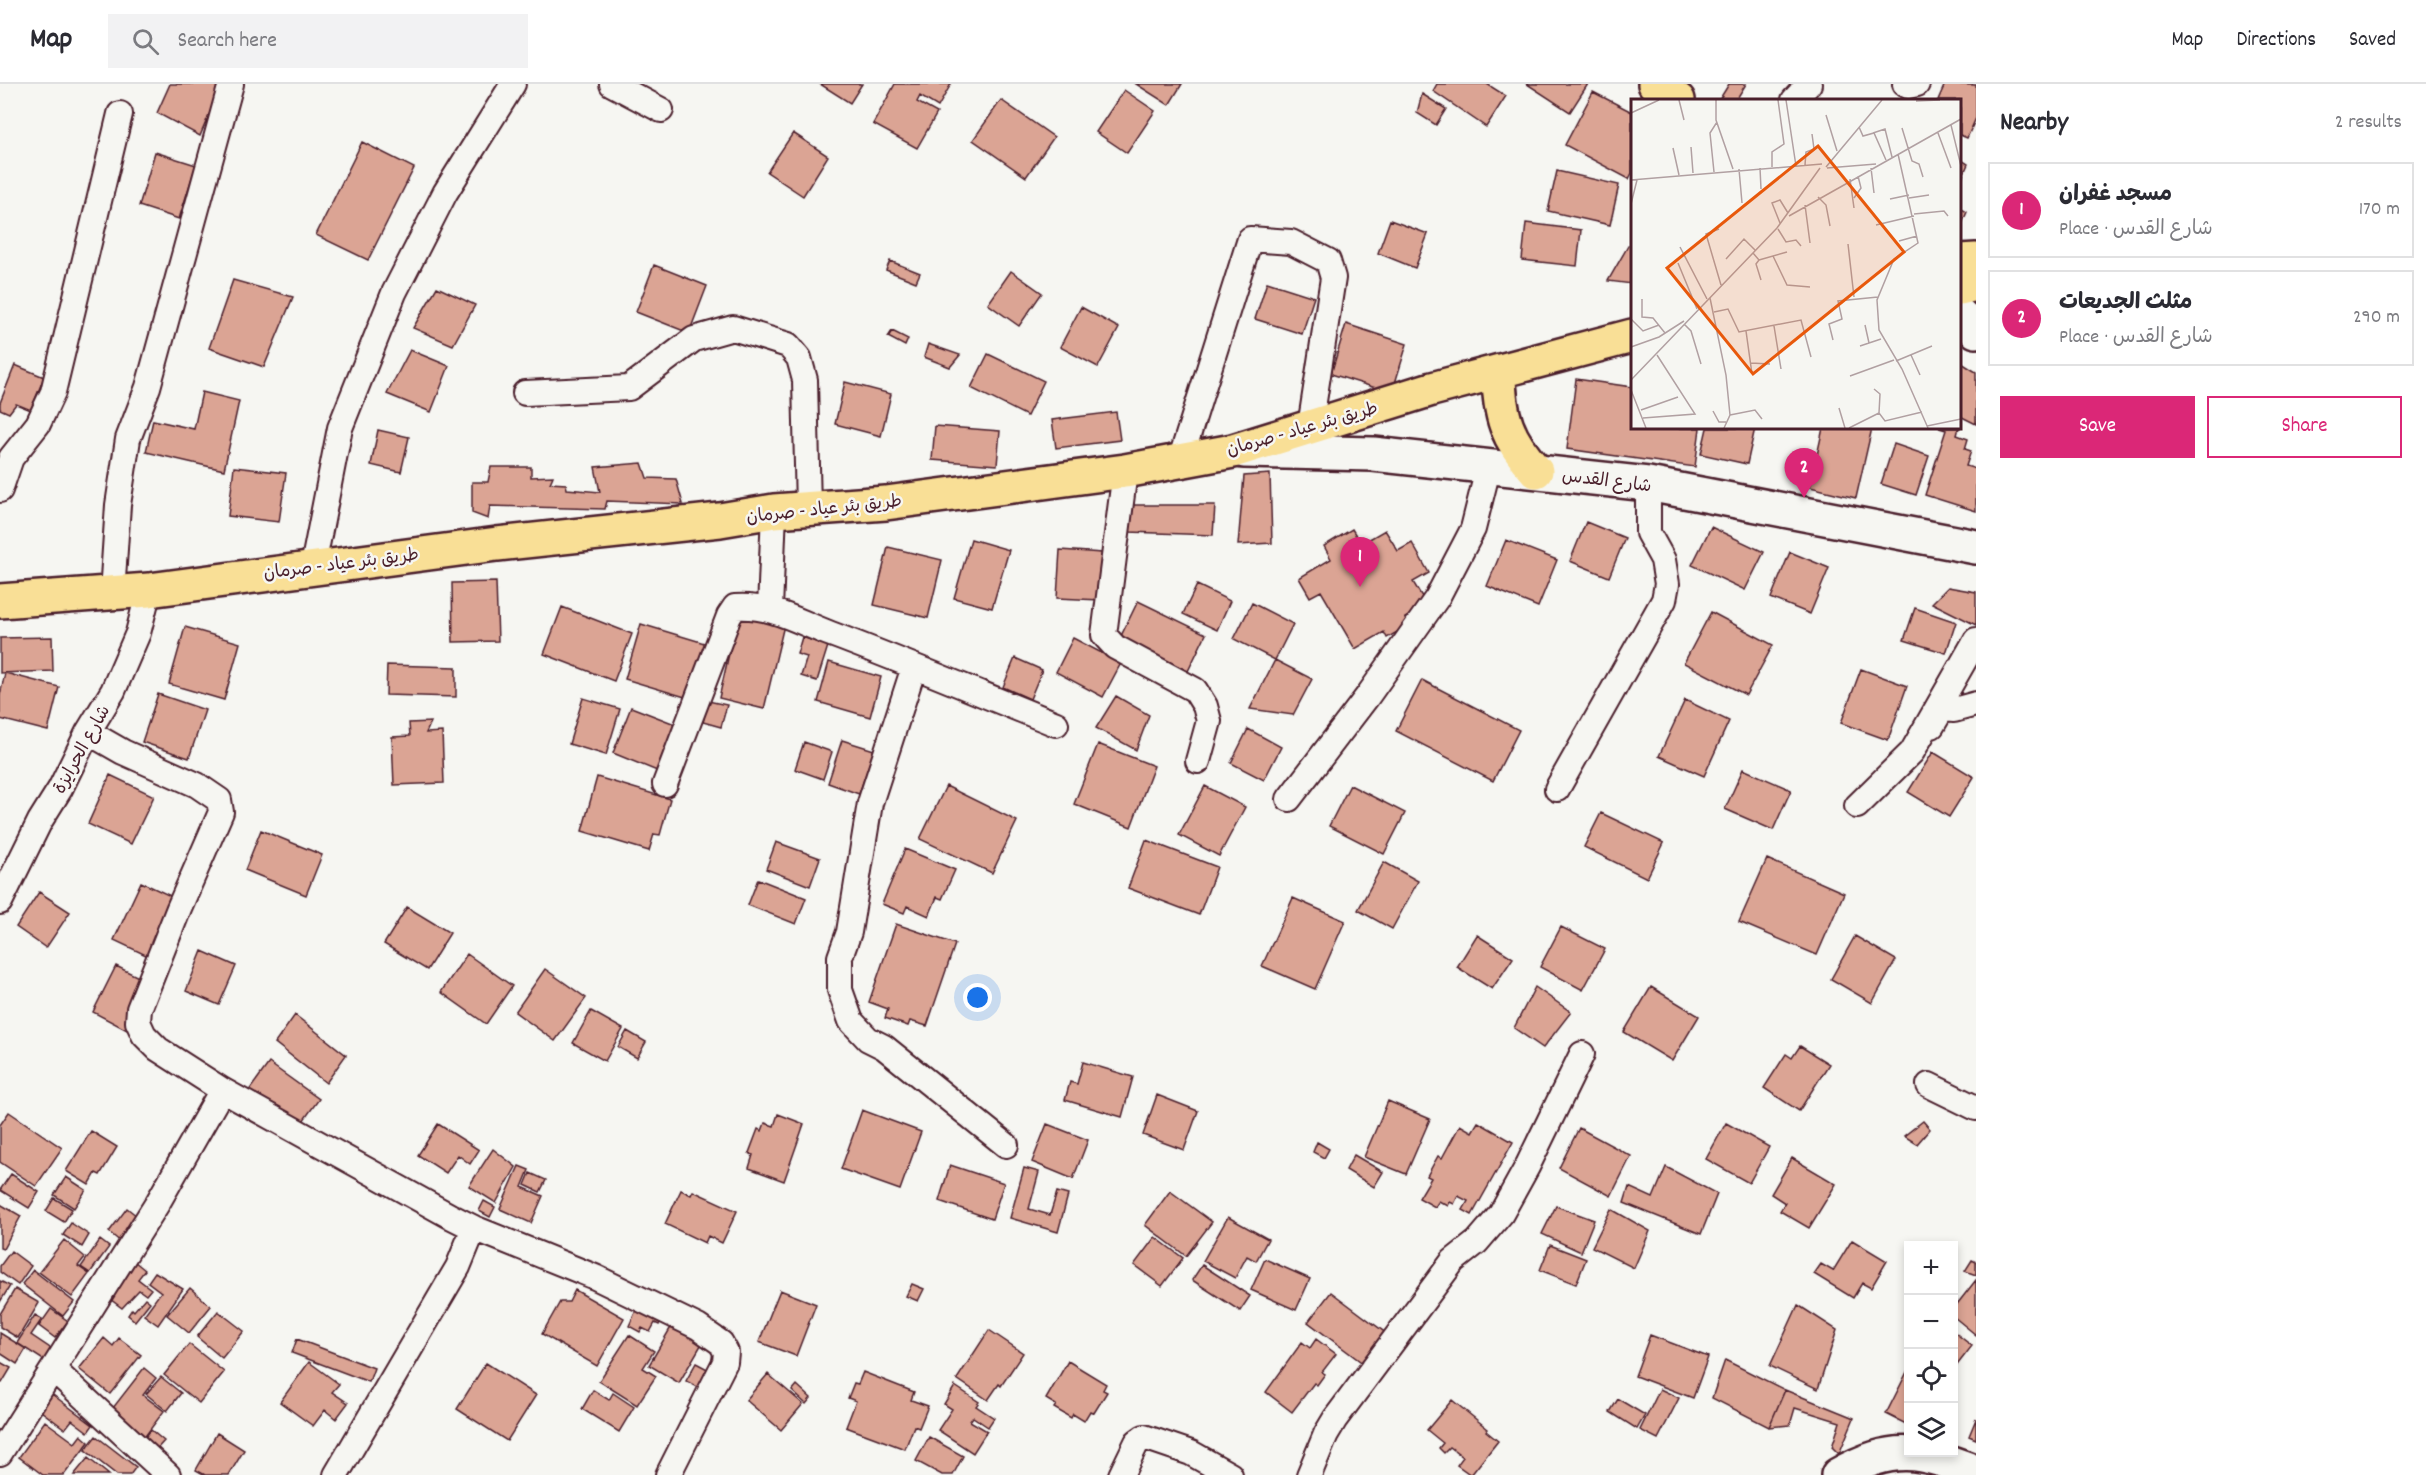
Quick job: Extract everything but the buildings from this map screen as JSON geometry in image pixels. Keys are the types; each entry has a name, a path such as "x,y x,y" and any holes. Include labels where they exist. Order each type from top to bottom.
{"highway":[{"path":"1961,261 1976,260"},
{"path":"1961,288 1976,284"},
{"name":"طريق بئر عياد - صرمان","path":"0,601 149,590 313,566 497,543 720,520 774,511 886,503 1125,471 1233,451 1432,389 1631,336"},
{"path":"1499,372 1499,400 1506,426 1518,451 1536,471"}],"street":[{"path":"112,593 118,505 128,439 148,387 231,84"},
{"path":"313,566 340,428 394,293 446,193 513,84"},
{"path":"612,84 660,110"},
{"path":"1795,99 1809,84"},
{"path":"1905,84 1908,86 1917,84"},
{"path":"0,490 11,458 38,424 53,392 120,114"},
{"path":"1180,461 1250,239 1291,242 1328,261 1333,278 1310,427"},
{"path":"1961,317 1976,331"},
{"path":"525,393 629,388 694,339 733,328 788,345 799,358 804,380 808,508"},
{"path":"1961,347 1976,355"},
{"name":"شارع القدس","path":"1233,451 1332,451 1489,465 1648,484 1976,546"},
{"path":"1289,799 1367,697 1437,598 1473,529 1489,465"},
{"path":"1125,471 1104,635 1115,646 1195,690 1205,706 1209,721 1198,761"},
{"path":"1557,789 1664,600 1667,584 1663,560 1648,532 1648,484"},
{"path":"770,609 774,511"},
{"name":"شارع الحرايزة","path":"0,902 88,732 117,682 138,633 149,590"},
{"path":"665,784 729,616 735,608 770,609 1056,724"},
{"path":"1911,752 1976,640"},
{"path":"915,667 870,803 849,932 840,957 840,990 851,1021 868,1039 884,1047 1006,1145"},
{"path":"1857,806 1911,752 1942,710 1954,710 1976,704"},
{"path":"88,732 123,752 196,785 219,800 221,812 179,908 139,1009 138,1022 144,1035 158,1050 222,1090 474,1228 596,1277 698,1328 721,1343 726,1352 725,1362 668,1475"},
{"path":"1309,1475 1326,1434 1335,1419 1453,1261 1477,1242 1501,1214 1527,1167 1582,1054"},
{"path":"1929,1085 1976,1108"},
{"path":"0,1453 157,1204 222,1090"},
{"path":"336,1475 458,1267 474,1228"},
{"path":"53,1369 168,1475"},
{"path":"1121,1475 1137,1442 1144,1437 1191,1453 1230,1475"},
{"path":"1838,1475 1857,1464 1883,1454 1904,1452 1950,1462 1976,1472"}],"place":[{"name":"مثلث الجديعات","path":"1804,498"},
{"name":"مسجد غفران","path":"1360,587"}]}
